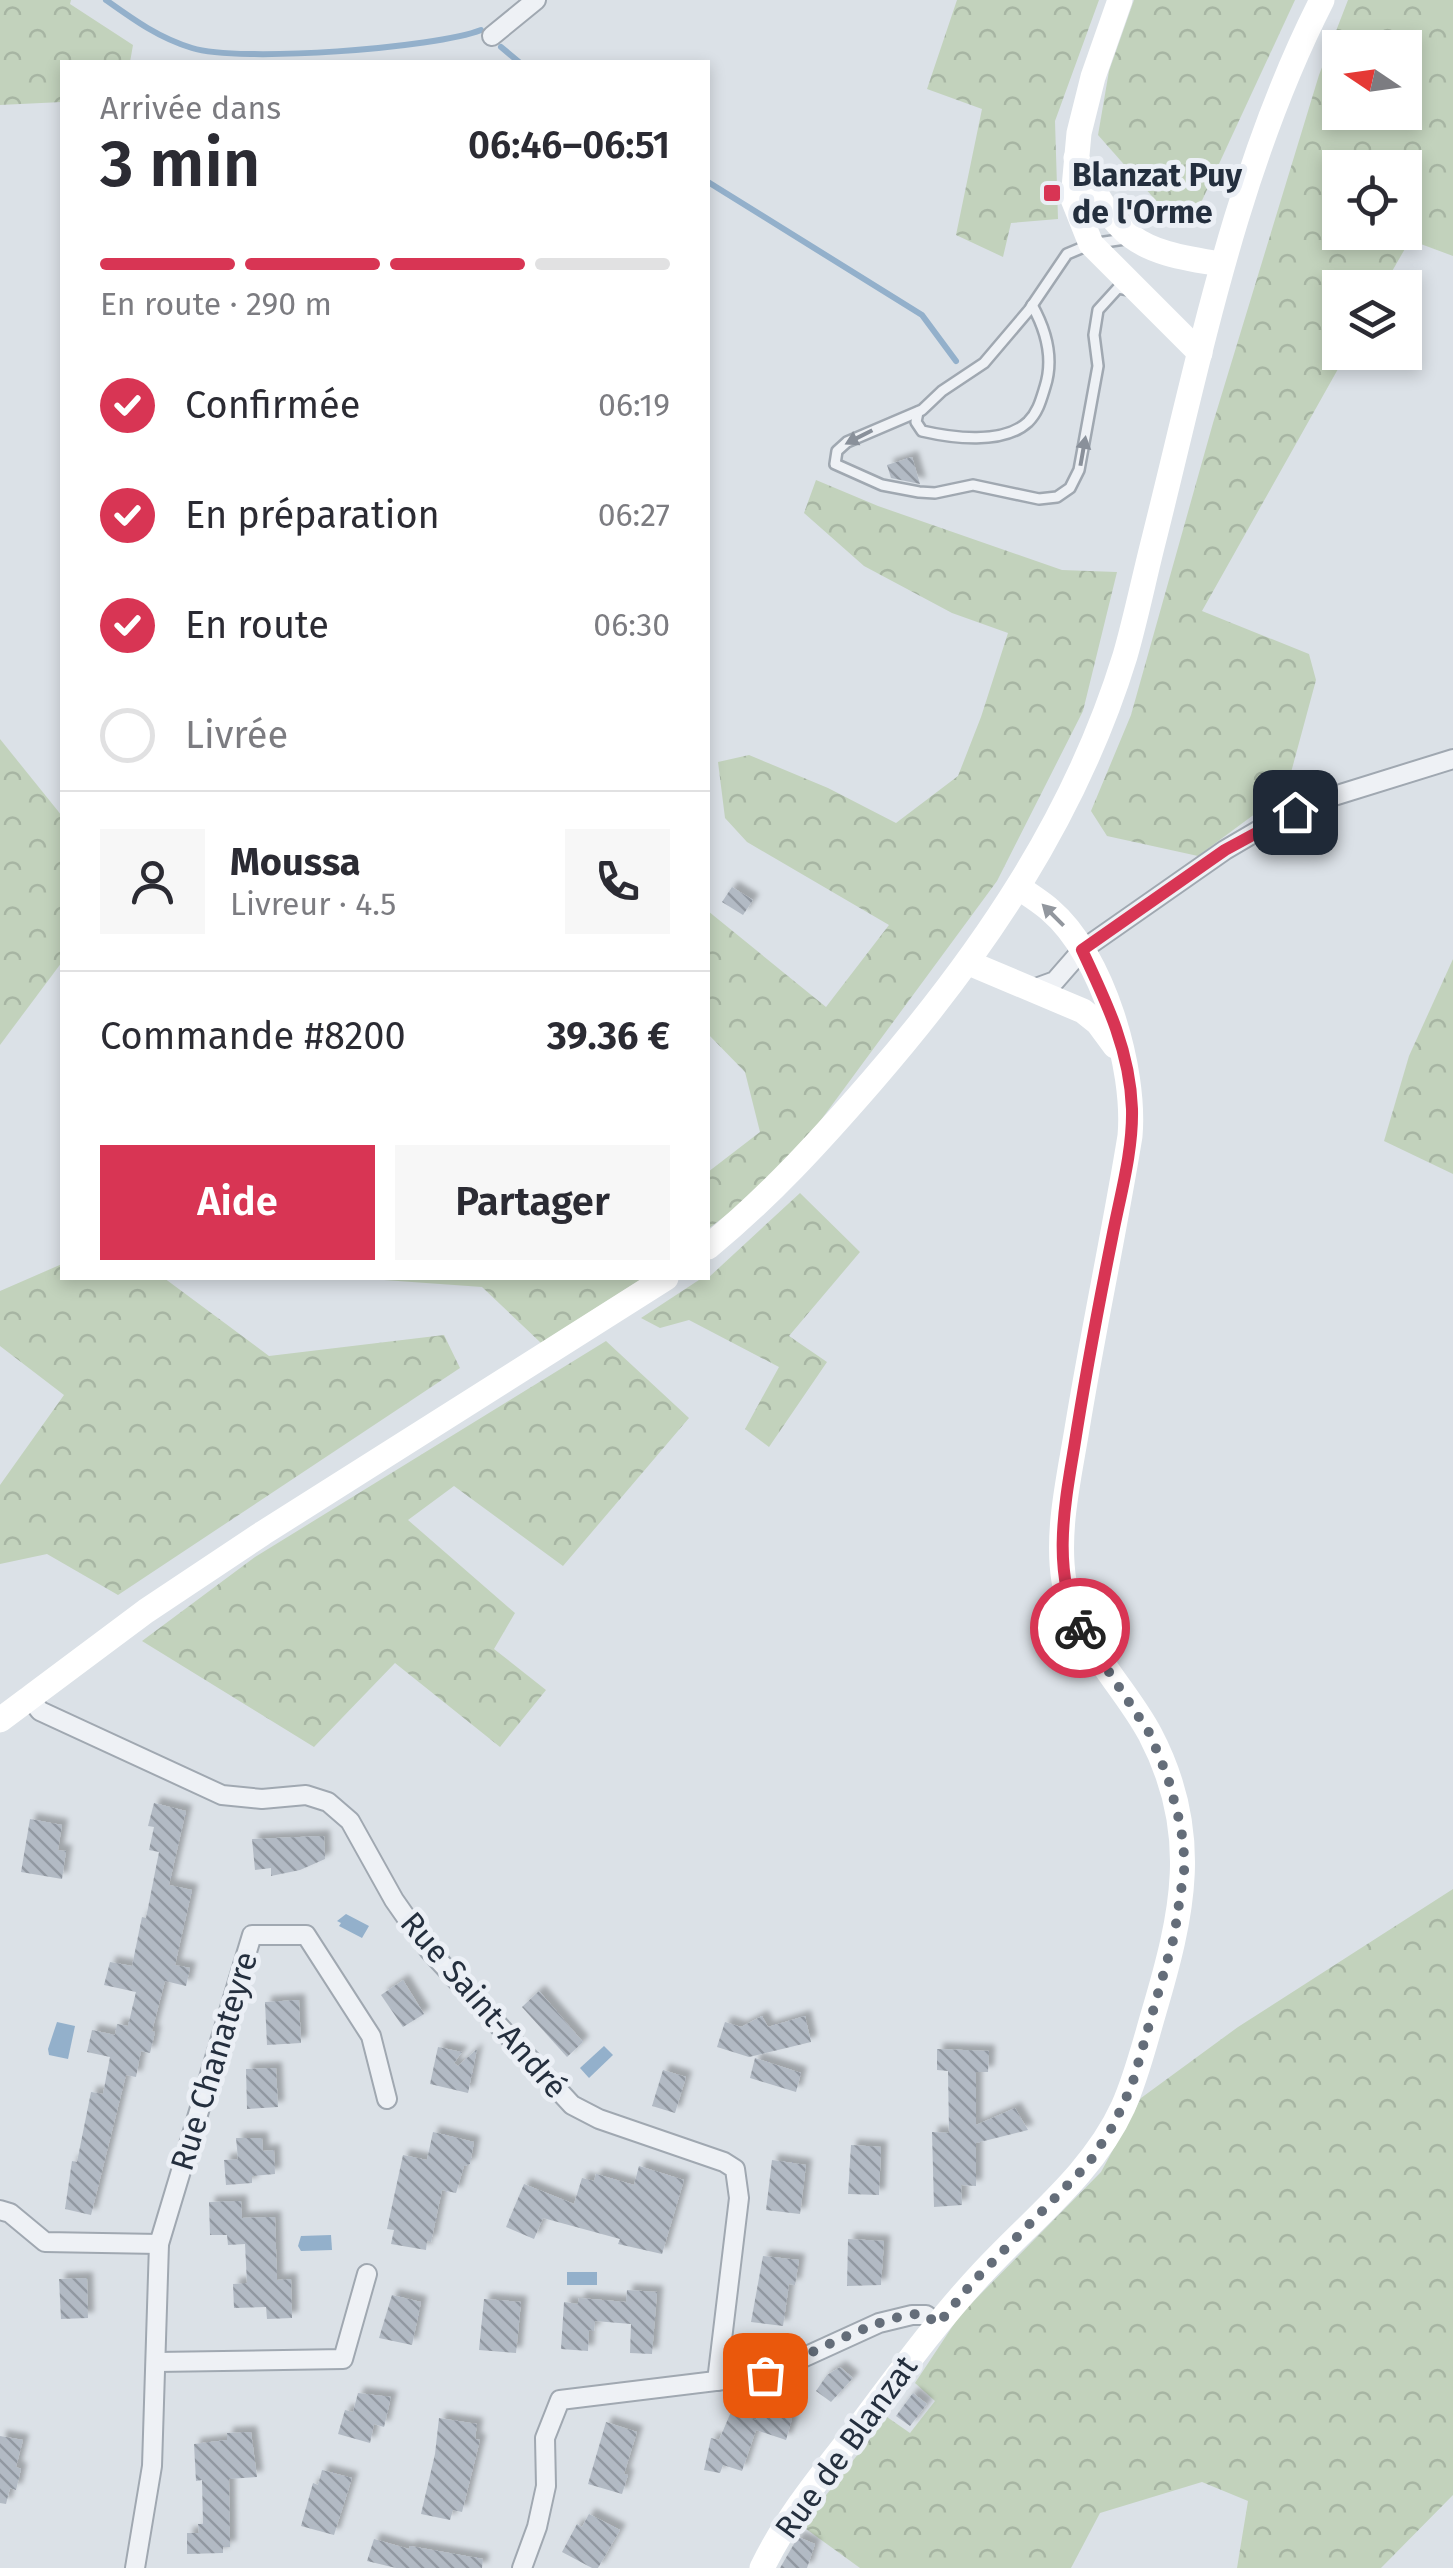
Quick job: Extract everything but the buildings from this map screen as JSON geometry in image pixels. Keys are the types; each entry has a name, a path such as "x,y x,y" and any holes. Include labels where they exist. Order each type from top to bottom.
{"street":[{"path":"492,36 536,0"},
{"path":"1120,0 1093,77 1076,158 1073,199 1090,244 1200,352"},
{"path":"710,1245 791,1172 969,963 1019,888 1079,777 1125,655 1245,183 1295,53 1322,0"},
{"path":"1076,158 1114,224 1132,240 1173,257 1222,264"},
{"path":"1033,989 1055,981 1082,950 1259,830 1334,796 1453,759"},
{"name":"Rue de Blanzat","path":"762,2568 790,2516 938,2324 973,2282 1089,2163 1113,2126 1132,2085 1155,2008 1180,1901 1184,1851 1168,1778 1150,1734 1074,1616 1063,1564 1071,1466 1130,1136 1131,1096 1126,1063 1120,1030 1082,950 1053,912 1019,888"},
{"path":"969,963 1083,1011 1110,1038 1126,1063"},
{"path":"0,1720 146,1611 263,1533 663,1280"},
{"name":"Rue Saint-André","path":"29,1697 40,1711 222,1795 306,1795 328,1802 350,1821 394,1900 429,1950 572,2105 735,2168 739,2198 716,2382"},
{"name":"Rue Chanateyre","path":"135,2568 152,2466 158,2362 158,2244 252,1936 306,1934 371,2036 387,2099"},
{"path":"0,2210 10,2212 45,2242 158,2244"},
{"path":"158,2362 343,2358 367,2274"},
{"path":"522,2568 537,2528 546,2486 545,2438 560,2400 765,2375 879,2324 912,2314 926,2315 938,2324"}],"lane":[{"path":"1132,240 1117,238 1067,254 1032,305 984,363 918,412 856,436 837,450 835,464 882,485 919,492 973,486 1040,499 1056,497 1070,488 1080,470 1098,366 1094,335 1098,310 1118,288 1144,296"},
{"path":"918,412 916,422 922,431 966,438 1004,434 1026,424 1038,410 1049,361 1042,324 1032,305"}],"green space":[{"path":"0,0 71,0 70,4 133,45 130,60 60,60 60,102 0,105"},
{"path":"957,0 1099,0 1055,121 1058,219 1011,223 1003,257 956,235 982,109 927,89"},
{"path":"1134,0 1295,0 1199,207 1174,221 1098,135 1109,71"},
{"path":"1348,0 1453,0 1453,256 1422,244 1422,150 1322,150 1322,250 1404,250 1393,270 1322,270 1322,370 1337,370 1202,611 1309,654 1316,680 1286,791 1198,856 1107,836 1091,811 1131,715 1213,423 1322,67 1322,130 1422,130 1422,30 1336,30"},
{"path":"816,480 878,506 1062,570 1117,572 1083,711 997,881 818,1124 751,1196 710,1227 710,1170 760,1132 745,1072 710,1036 710,913 826,1007 889,925 747,842 725,818 718,762 749,755 828,788 896,823 958,776 1008,633 952,613 864,566 804,513"},
{"path":"0,739 60,814 60,965 0,1045"},
{"path":"1453,959 1453,1174 1384,1141 1409,1056"},
{"path":"800,1193 860,1252 789,1336 827,1362 769,1447 745,1429 779,1367 689,1320 660,1328 641,1318 699,1280 710,1280"},
{"path":"60,1265 60,1280 167,1280 269,1356 444,1335 460,1368 118,1595 47,1554 0,1564 0,1485 64,1395 0,1346 0,1291"},
{"path":"384,1280 640,1280 541,1343 482,1287"},
{"path":"606,1341 689,1418 563,1566 454,1486 408,1520 515,1613 494,1649 546,1690 500,1747 395,1663 314,1747 142,1641 255,1557"},
{"path":"1453,1889 1453,2495 1381,2568 1237,2568 1248,2501 1202,2482 1100,2513 1071,2568 860,2568 802,2526 887,2417 910,2433 935,2401 915,2383 960,2315 1101,2172 1141,2098 1238,2027"}],"water":[{"path":"346,1914 369,1926 362,1938 339,1926 337,1921"},
{"path":"57,2022 75,2026 68,2059 49,2055"},
{"path":"604,2046 613,2055 589,2078 580,2068"},
{"path":"331,2235 332,2250 301,2251 298,2246 301,2236"},
{"path":"567,2272 597,2272 597,2285 567,2285"}],"waterway":[{"path":"106,0 169,39 216,52 292,54 382,48 481,30"},
{"path":"501,47 517,60"},
{"path":"710,183 922,315 956,361"}],"way so far":[{"path":"765,2375 841,2339 912,2314 926,2315 938,2324 973,2282 1089,2163 1123,2107 1174,1937 1185,1864 1175,1801 1150,1734 1080,1628"}],"place":[{"name":"Blanzat Puy de l'Orme","path":"1052,193"}],"route":[{"path":"1080,1628 1064,1580 1062,1540 1086,1369 1132,1115 1120,1030 1082,950 1225,850 1295,812"}]}
